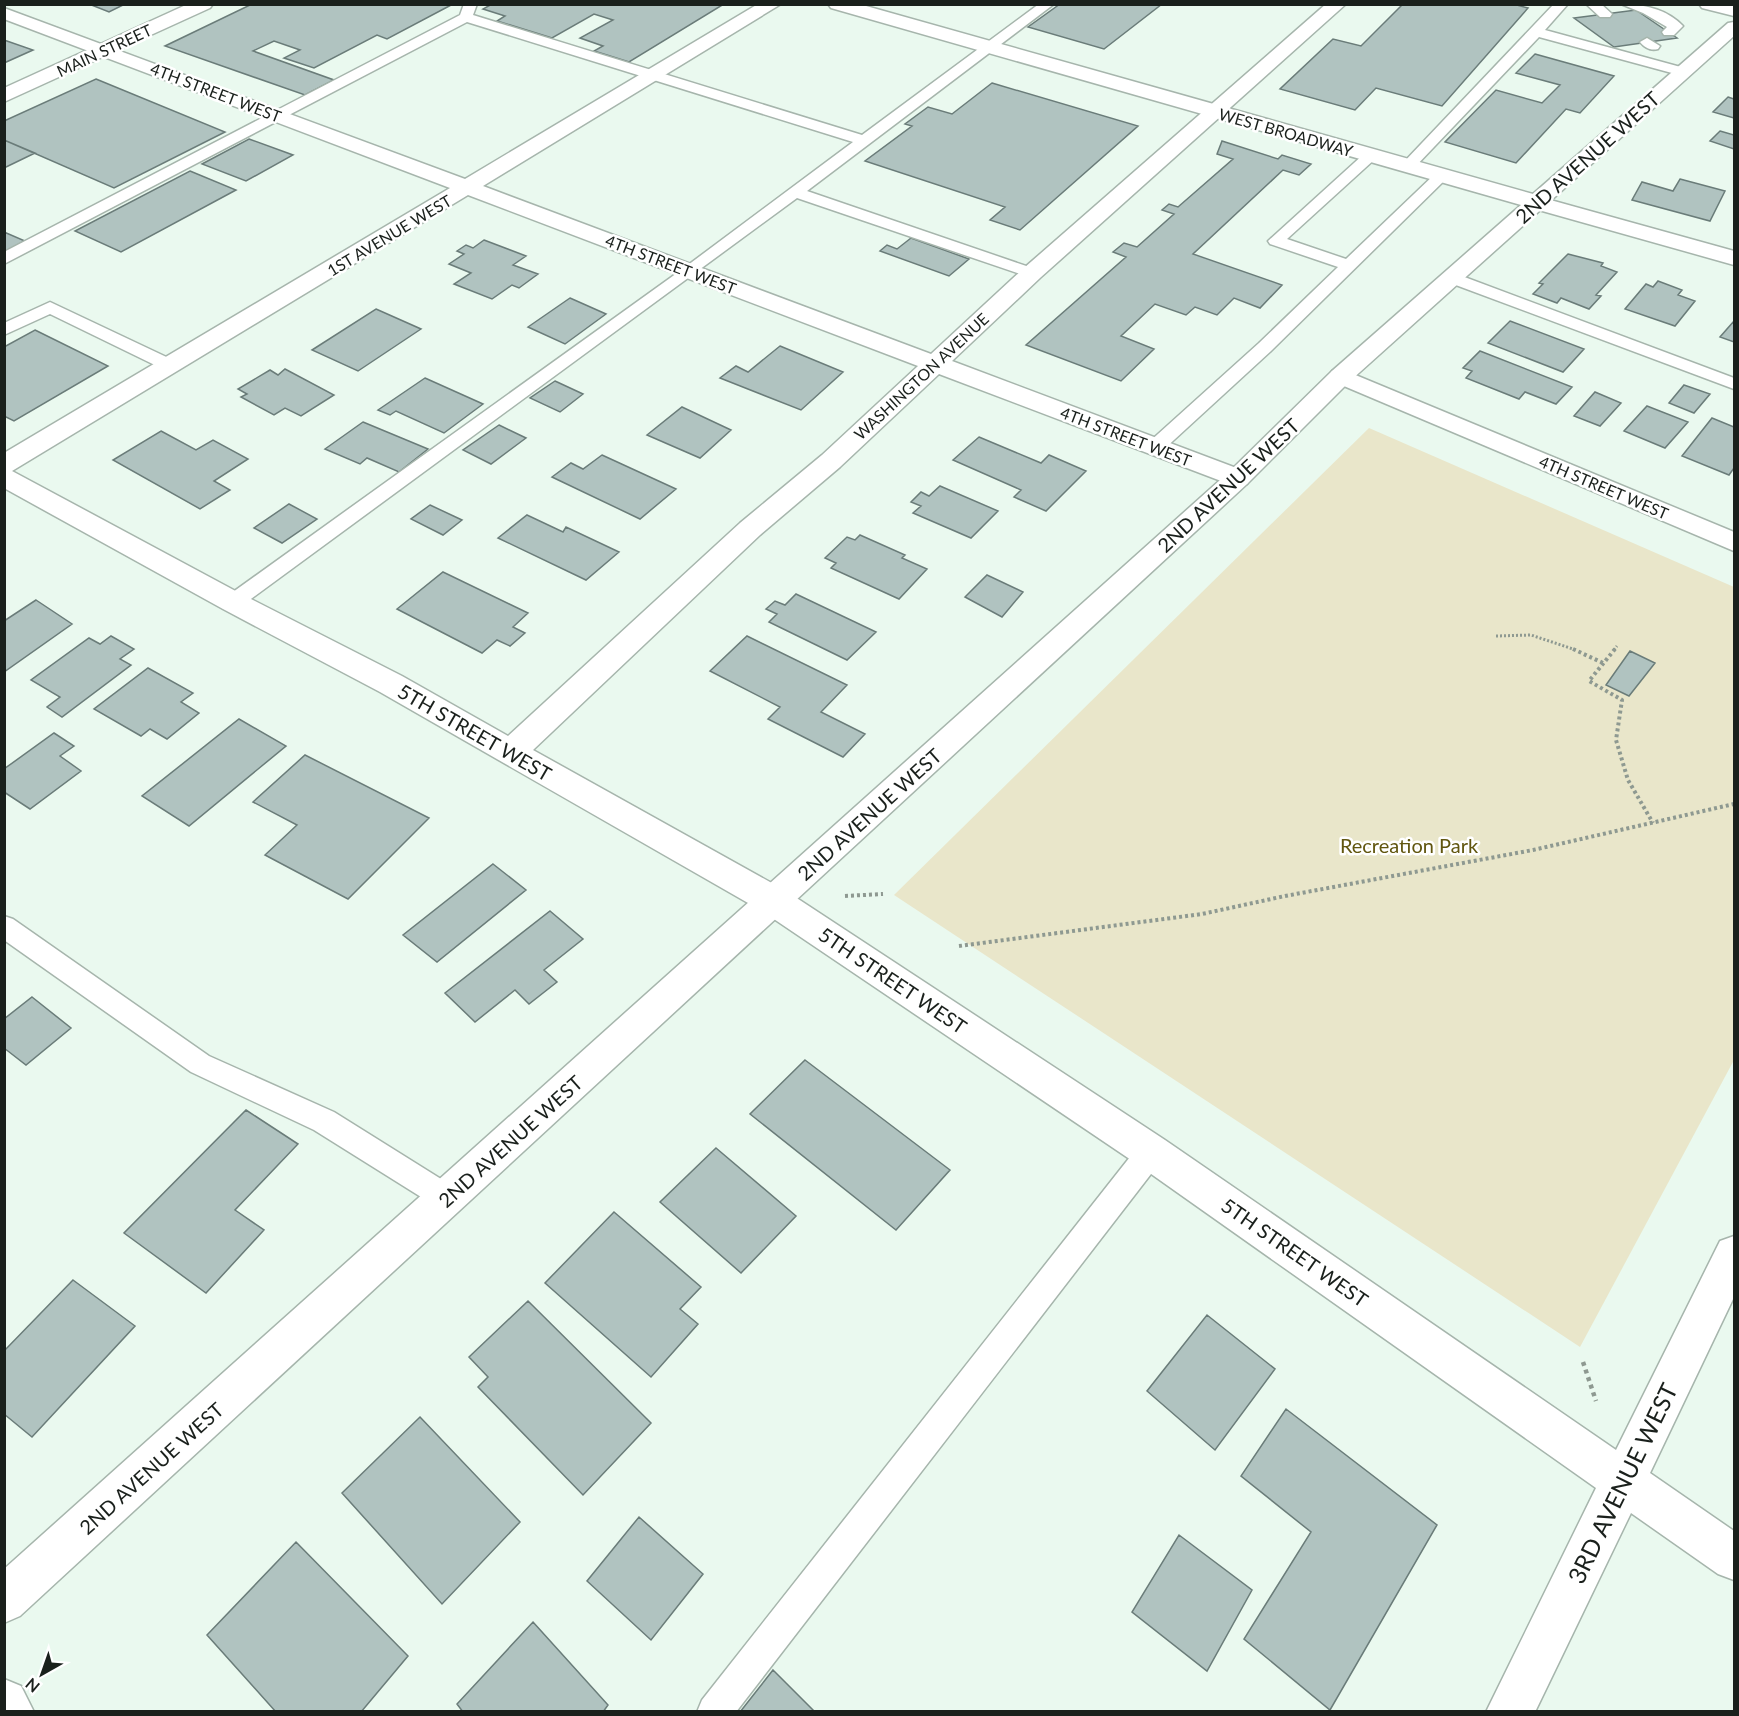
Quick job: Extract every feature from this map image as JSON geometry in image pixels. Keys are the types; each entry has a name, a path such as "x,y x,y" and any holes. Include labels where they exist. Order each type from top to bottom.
{"street":[{"name":"MAIN STREET","path":"4,96 204,4"},
{"name":"1ST AVENUE WEST","path":"4,465 772,4"},
{"name":"WEST BROADWAY","path":"837,4 1734,258"},
{"name":"WASHINGTON AVENUE","path":"511,752 750,529 831,461 1032,273 1337,4"},
{"path":"1708,4 1734,11"},
{"name":"4TH STREET WEST","path":"4,13 1238,478"},
{"name":"2ND AVENUE WEST","path":"4,1600 1238,478 1341,376 1734,27"},
{"name":"4TH STREET WEST","path":"1341,376 1734,542"},
{"name":"5TH STREET WEST","path":"4,477 233,602 392,684 774,901 1151,1152 1734,1558"},
{"name":"3RD AVENUE WEST","path":"1510,1712 1734,1255"},
{"path":"4,1703 10,1712"}],"lane":[{"path":"233,602 797,193 1048,4"},
{"path":"1408,166 1562,4"},
{"path":"1592,4 1605,14"},
{"path":"1627,4 1648,10 1676,26 1657,40 1637,60"},
{"path":"4,259 278,115 468,10 620,65 657,74 864,141"},
{"path":"1537,32 1683,72"},
{"path":"1349,265 1276,240 1370,156"},
{"path":"1155,447 1441,176"},
{"path":"797,193 1032,273"},
{"path":"1451,278 1734,384"},
{"path":"4,330 50,307 171,366"},
{"path":"4,926 200,1064 324,1121 447,1198"},
{"path":"714,1712 1151,1152"}],"path":[{"path":"1496,636 1531,635 1563,644 1604,664"},
{"path":"1617,646 1589,681 1622,700 1616,740 1628,780 1653,823"},
{"path":"959,946 1202,914 1285,896 1533,850 1734,804"}],"green space":[{"name":"Recreation Park","path":"1369,428 1734,587 1734,1060 1580,1347 894,895"}],"building":[{"path":"89,4 125,4 109,12"},
{"path":"252,4 453,4 387,39 377,35 314,68 284,58 300,50 274,41 253,51 334,80 305,95 165,46"},
{"path":"492,4 724,4 629,62 594,51 603,46 580,38 613,20 594,14 552,38 497,21 505,16 483,9"},
{"path":"1060,4 1162,4 1104,49 1028,27"},
{"path":"1403,4 1513,4 1528,8 1442,106 1376,88 1355,110 1280,89 1333,39 1361,46"},
{"path":"1636,10 1677,38 1614,47 1574,18"},
{"path":"4,40 33,50 4,63"},
{"path":"1535,54 1614,76 1580,113 1566,109 1516,163 1445,142 1496,90 1542,103 1560,85 1516,73"},
{"path":"96,79 225,132 114,188 4,140 4,121"},
{"path":"992,83 1138,126 1020,230 990,220 1005,207 865,161 912,126 905,124 928,107 952,114"},
{"path":"1728,97 1734,99 1734,118 1713,112"},
{"path":"1720,131 1734,135 1734,149 1710,141"},
{"path":"249,139 293,155 246,181 202,164"},
{"path":"4,140 35,153 4,168"},
{"path":"1222,141 1278,159 1282,155 1311,164 1299,175 1283,170 1193,254 1282,285 1260,308 1234,298 1217,315 1195,307 1186,315 1155,304 1121,336 1154,349 1121,381 1026,345 1126,257 1113,252 1124,243 1137,247 1174,214 1162,210 1169,204 1178,207 1233,159 1217,154"},
{"path":"190,171 236,190 121,252 75,231"},
{"path":"1680,179 1725,191 1710,221 1632,200 1642,182 1673,191"},
{"path":"4,232 25,241 4,252"},
{"path":"911,238 969,259 949,276 880,251 887,245 897,249"},
{"path":"484,240 526,256 513,265 538,274 519,288 512,285 492,299 454,284 471,273 449,264 464,254 457,251 466,245 473,248"},
{"path":"1568,254 1603,263 1601,266 1617,272 1596,295 1601,296 1589,309 1561,298 1557,303 1533,294 1543,284 1539,283"},
{"path":"1658,281 1682,290 1678,295 1695,301 1675,326 1625,309 1646,284 1653,287"},
{"path":"570,298 606,314 565,344 528,327"},
{"path":"376,309 421,329 358,371 312,350"},
{"path":"1510,321 1584,349 1563,372 1488,343"},
{"path":"1734,321 1734,342 1720,337"},
{"path":"35,330 108,366 14,421 4,416 4,347"},
{"path":"780,346 843,372 801,410 720,378 736,366 748,372"},
{"path":"1480,351 1572,387 1556,404 1525,392 1519,399 1466,378 1472,371 1463,368"},
{"path":"285,369 334,395 301,416 285,408 274,415 241,397 247,394 238,389 270,370 278,375"},
{"path":"425,378 483,404 444,433 396,411 390,415 378,410"},
{"path":"555,381 583,394 560,412 530,398"},
{"path":"1684,385 1710,394 1694,413 1669,403"},
{"path":"1595,392 1621,403 1600,426 1574,416"},
{"path":"1647,406 1688,422 1665,448 1624,431"},
{"path":"682,407 731,430 700,458 647,435"},
{"path":"1712,418 1734,427 1734,468 1729,475 1682,456"},
{"path":"363,422 428,449 399,472 367,458 360,464 325,449"},
{"path":"499,425 526,438 491,464 463,450"},
{"path":"161,431 196,450 213,440 248,459 214,481 230,490 200,509 113,460"},
{"path":"979,437 1041,463 1049,455 1086,471 1046,511 1014,497 1021,490 953,460"},
{"path":"602,455 676,489 640,519 552,477 571,463 583,469"},
{"path":"940,486 998,511 971,538 913,513 921,506 911,502 921,492 929,496"},
{"path":"289,504 317,519 282,543 254,528"},
{"path":"430,505 462,520 443,535 411,519"},
{"path":"527,515 563,532 566,527 619,552 586,580 498,538"},
{"path":"860,535 905,555 902,558 927,569 899,599 831,568 836,563 825,558 847,537 855,540"},
{"path":"443,572 528,613 513,627 525,633 510,646 497,640 482,653 397,609"},
{"path":"987,575 1023,592 1002,617 965,597"},
{"path":"796,594 876,632 847,660 769,622 777,614 766,609 775,601 785,605"},
{"path":"36,600 72,624 4,672 4,621"},
{"path":"111,636 134,649 120,659 131,665 62,717 47,707 60,697 31,680 89,638 100,644"},
{"path":"747,636 847,685 821,712 865,734 843,757 768,719 780,707 710,671"},
{"path":"1630,651 1655,663 1629,696 1606,685"},
{"path":"148,668 193,693 181,702 199,713 167,739 150,729 141,736 94,709"},
{"path":"239,719 286,746 189,826 142,796"},
{"path":"54,733 74,746 60,756 81,771 30,809 4,792 4,769"},
{"path":"305,755 429,818 348,899 265,855 297,825 253,802"},
{"path":"493,864 526,890 437,962 403,935"},
{"path":"550,911 583,939 544,970 557,982 529,1004 515,990 475,1022 445,993"},
{"path":"32,997 71,1028 26,1065 4,1048 4,1019"},
{"path":"805,1060 950,1170 896,1230 750,1114"},
{"path":"246,1110 298,1144 235,1210 264,1230 206,1293 124,1233"},
{"path":"716,1148 796,1216 741,1273 660,1202"},
{"path":"614,1212 701,1287 680,1309 698,1324 651,1377 545,1283"},
{"path":"73,1280 135,1326 32,1437 4,1414 4,1351"},
{"path":"528,1301 651,1423 583,1495 478,1387 488,1377 469,1357"},
{"path":"1207,1315 1275,1369 1215,1450 1147,1391"},
{"path":"1286,1409 1437,1525 1330,1710 1244,1639 1311,1532 1241,1476"},
{"path":"420,1417 520,1522 442,1604 342,1493"},
{"path":"639,1517 703,1574 651,1640 587,1581"},
{"path":"1179,1535 1252,1590 1207,1671 1132,1612"},
{"path":"296,1542 408,1656 361,1712 276,1712 207,1635"},
{"path":"533,1622 608,1705 603,1712 463,1712 457,1704"},
{"path":"773,1670 815,1712 740,1712"}]}
